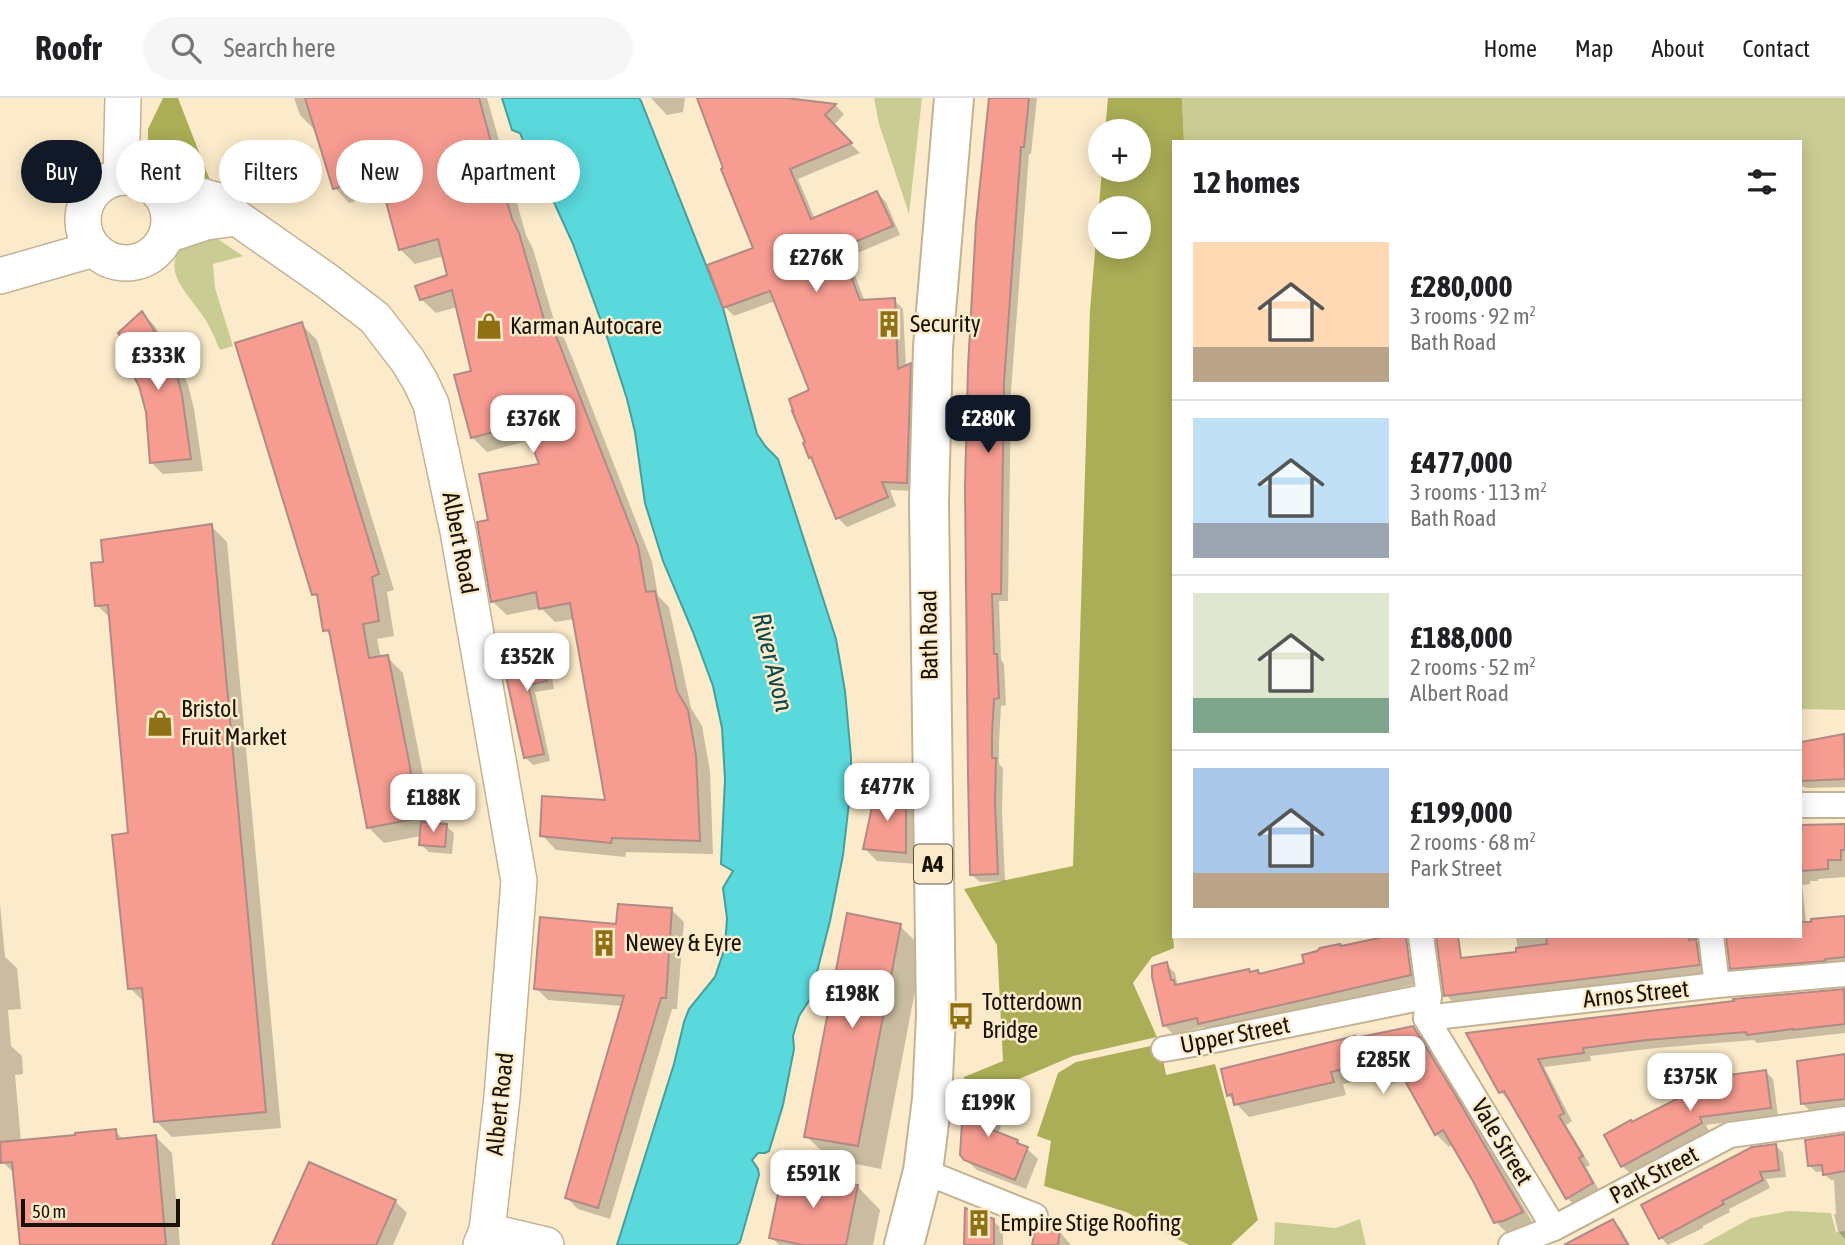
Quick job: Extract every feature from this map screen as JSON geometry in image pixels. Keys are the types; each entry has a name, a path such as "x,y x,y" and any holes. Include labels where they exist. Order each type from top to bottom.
{"highway":[{"name":"Bath Road","path":"904,1245 923,1171 932,1099 936,1016 929,489 933,347 954,98"},
{"name":"Bath Road","path":"923,1171 925,1245"}],"street":[{"path":"122,140 124,98"},
{"path":"116,178 96,188 83,212 82,225 93,249 103,257 127,263 150,256 164,242 166,235 169,224 165,203"},
{"name":"Albert Road","path":"205,197 219,201 237,218 375,318 408,361 431,404 458,531 519,881 502,1097 484,1238"},
{"path":"14,272 83,212"},
{"path":"166,235 206,222 237,218"},
{"path":"14,272 93,249"},
{"path":"1802,805 1845,805"},
{"name":"Vale Street","path":"1421,938 1428,1007 1555,1228"},
{"path":"1711,938 1717,985"},
{"name":"Arnos Street","path":"1428,1007 1845,974"},
{"name":"Upper Street","path":"1164,1049 1428,1007"},
{"name":"Park Street","path":"1511,1245 1555,1228 1730,1135 1845,1119"},
{"path":"923,1171 1035,1216"},
{"path":"484,1238 546,1245"}],"green space":[{"path":"163,98 178,98 194,140 148,140 148,129"},
{"path":"874,98 922,98 909,214 879,124"},
{"path":"1108,98 1182,98 1184,140 1172,140 1174,948 1152,957 1133,983 1157,1037 1073,1056 998,1088 964,1089 964,1077 1003,1061 997,945 964,889 1073,866 1090,310 1094,259 1151,259 1151,196 1100,196 1101,182 1151,182 1151,119 1106,119"},
{"path":"1182,98 1845,98 1845,710 1802,709 1802,140 1184,140"},
{"path":"205,168 211,183 205,182"},
{"path":"216,238 243,256 213,264 215,288 233,346 220,350 208,324 183,288 175,270 179,250 188,240"},
{"path":"1160,1044 1166,1075 1215,1064 1258,1220 1231,1245 1189,1245 1126,1212 1044,1186 1051,1141 1037,1136 1058,1073 1076,1062"},
{"path":"1789,1211 1831,1213 1836,1232 1845,1231 1845,1245 1702,1245 1751,1218"},
{"path":"1360,1219 1366,1245 1274,1245 1275,1222 1336,1228"}],"water":[{"name":"River Avon","path":"502,98 639,98 641,101 723,308 757,434 778,459 836,639 845,691 851,757 851,785 843,855 810,999 799,1016 793,1036 794,1049 783,1105 769,1151 758,1153 752,1160 759,1175 740,1242 736,1245 617,1245 674,1064 684,1022 689,1009 715,977 725,947 727,918 723,888 733,871 721,864 725,779 722,728 713,686 663,561 645,503 635,432 627,399 573,244 554,203 580,203 580,140 523,140 520,133 512,130"}],"building":[{"path":"305,98 479,98 490,140 437,140 437,203 508,203 545,323 550,322 638,546 646,592 655,591 677,691 688,710 696,755 700,841 612,838 611,843 540,836 542,796 605,800 570,603 539,609 536,592 491,602 477,522 488,520 479,474 539,464 523,424 471,438 454,375 471,371 452,290 420,300 415,286 447,275 438,239 399,250 386,203 423,203 423,140 336,140 336,188 333,189 322,153 322,140 318,140"},
{"path":"697,98 786,98 836,104 825,115 852,143 790,169 811,219 877,191 893,226 840,248 860,300 895,298 898,369 911,363 907,483 882,482 888,497 836,519 792,411 789,399 809,390 770,291 723,308 707,265 753,248 721,169 723,168"},
{"path":"989,98 1029,98 1024,147 1021,147 1004,382 1001,594 992,594 999,698 994,699 992,733 992,758 996,758 998,874 970,875 965,487 976,223"},
{"path":"142,311 176,371 191,459 150,463 146,412 139,386 127,364 136,359 118,333"},
{"path":"302,322 379,574 372,577 379,621 363,624 369,658 388,655 420,818 367,828 329,630 323,631 317,594 312,595 235,343"},
{"path":"212,524 266,1112 154,1122 142,988 128,989 112,835 128,833 108,605 95,606 91,563 103,562 101,540"},
{"path":"539,636 547,681 528,685 544,754 524,758 506,676 518,674 513,640"},
{"path":"1844,734 1845,779 1802,781 1802,742"},
{"path":"876,788 906,795 906,853 863,849"},
{"path":"421,822 447,824 445,847 419,845"},
{"path":"1845,824 1845,850 1841,850 1841,860 1828,860 1828,869 1802,871 1802,825"},
{"path":"618,904 672,908 666,998 661,998 598,1208 565,1198 624,996 534,989 540,917 616,924"},
{"path":"847,913 901,924 858,1146 804,1137"},
{"path":"1845,916 1845,957 1730,969 1726,938 1802,938 1802,922 1811,922 1811,919"},
{"path":"1379,938 1406,938 1411,975 1198,1024 1197,1018 1163,1026 1152,966 1167,962 1171,980 1174,980 1175,985 1249,969 1250,972 1258,970 1259,974 1304,963 1302,955 1320,948"},
{"path":"1436,938 1458,938 1461,958 1516,952 1516,948 1547,944 1546,938 1696,939 1700,965 1444,996"},
{"path":"1844,989 1845,1024 1747,1035 1746,1032 1647,1040 1583,1048 1584,1053 1538,1059 1564,1113 1559,1116 1583,1156 1579,1158 1593,1183 1566,1199 1504,1091 1499,1093 1466,1033 1734,1001 1733,999"},
{"path":"1413,1026 1523,1212 1494,1223 1443,1130 1435,1135 1403,1077 1400,1066 1371,1073 1369,1063 1331,1072 1334,1082 1234,1105 1232,1094 1227,1096 1221,1069 1355,1036 1356,1038"},
{"path":"1845,1054 1845,1099 1801,1104 1797,1061"},
{"path":"1766,1070 1771,1108 1700,1117 1702,1123 1621,1167 1604,1135 1706,1084 1705,1078"},
{"path":"964,1092 994,1093 987,1128 1018,1140 1017,1143 1028,1147 1015,1180 964,1160 960,1155"},
{"path":"116,1129 117,1139 156,1135 166,1245 20,1245 12,1162 1,1163 0,1142"},
{"path":"1845,1134 1845,1171 1823,1175 1822,1165 1808,1166 1805,1140"},
{"path":"1776,1144 1779,1170 1760,1172 1763,1180 1659,1239 1641,1205 1752,1147"},
{"path":"309,1162 396,1200 376,1245 272,1245"},
{"path":"783,1170 858,1185 846,1245 803,1245 769,1238"},
{"path":"965,1208 994,1219 994,1245 964,1245"},
{"path":"1613,1219 1628,1245 1564,1245 1598,1227"},
{"path":"1044,1228 1060,1230 1058,1245 1032,1245 1035,1231"}],"place":[{"name":"Security","path":"889,324"},
{"name":"Karman Autocare","path":"489,326"},
{"name":"Bristol Fruit Market","path":"160,723"},
{"name":"Newey & Eyre","path":"604,943"},
{"name":"Totterdown Bridge","path":"961,1016"},
{"name":"Empire Stige Roofing","path":"979,1223"}]}
